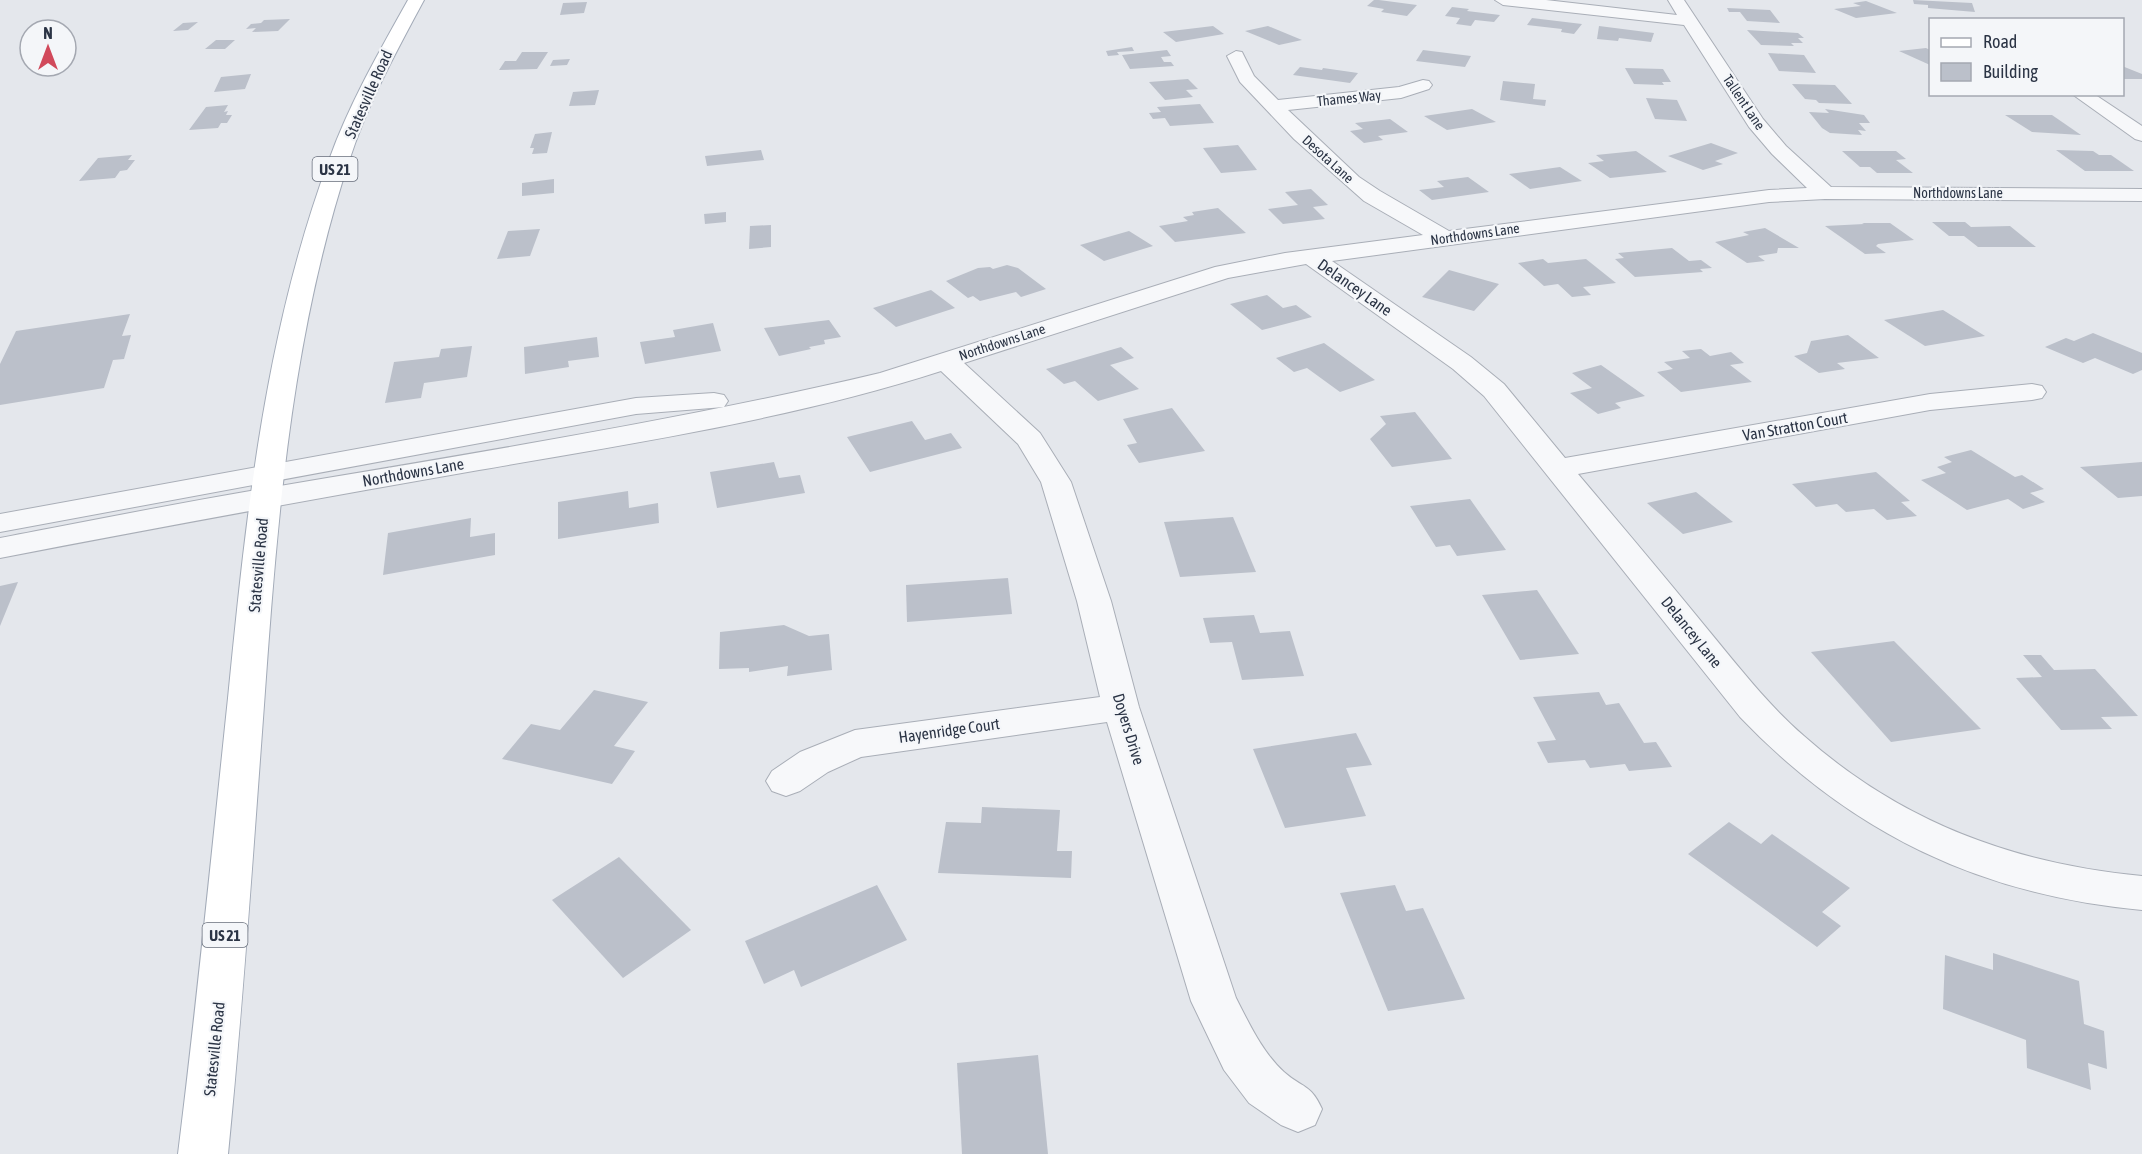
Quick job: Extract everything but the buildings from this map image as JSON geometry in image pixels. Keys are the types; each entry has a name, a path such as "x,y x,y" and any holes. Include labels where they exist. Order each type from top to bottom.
{"main road":[{"name":"Statesville Road","path":"203,1154 265,485 290,330 322,204 362,100 416,0"}],"street":[{"path":"1503,0 1690,21"},
{"name":"Tallent Lane","path":"1676,0 1756,123 1779,150 1825,193"},
{"name":"Desota Lane","path":"1236,56 1246,78 1352,181 1372,196 1444,238"},
{"name":"Thames Way","path":"1274,106 1401,92 1424,85"},
{"path":"2083,96 2142,135"},
{"name":"Northdowns Lane","path":"0,523 638,434 826,394 945,360 1223,272 1311,257 1757,197 1825,193 2142,195"},
{"name":"Delancey Lane","path":"1311,257 1462,363 1494,390 1780,739 1845,791 1893,819 1959,850 2022,872 2076,886 2142,893"},
{"name":"Doyers Drive","path":"945,360 1030,439 1045,460 1056,482 1094,601 1121,707 1214,1001 1241,1055 1266,1087 1298,1109"},
{"name":"Van Stratton Court","path":"1560,468 1930,402 2032,392"},
{"name":"Northdowns Lane","path":"0,548 265,485"},
{"name":"Hayenridge Court","path":"786,781 814,762 855,744 1121,707"}]}
